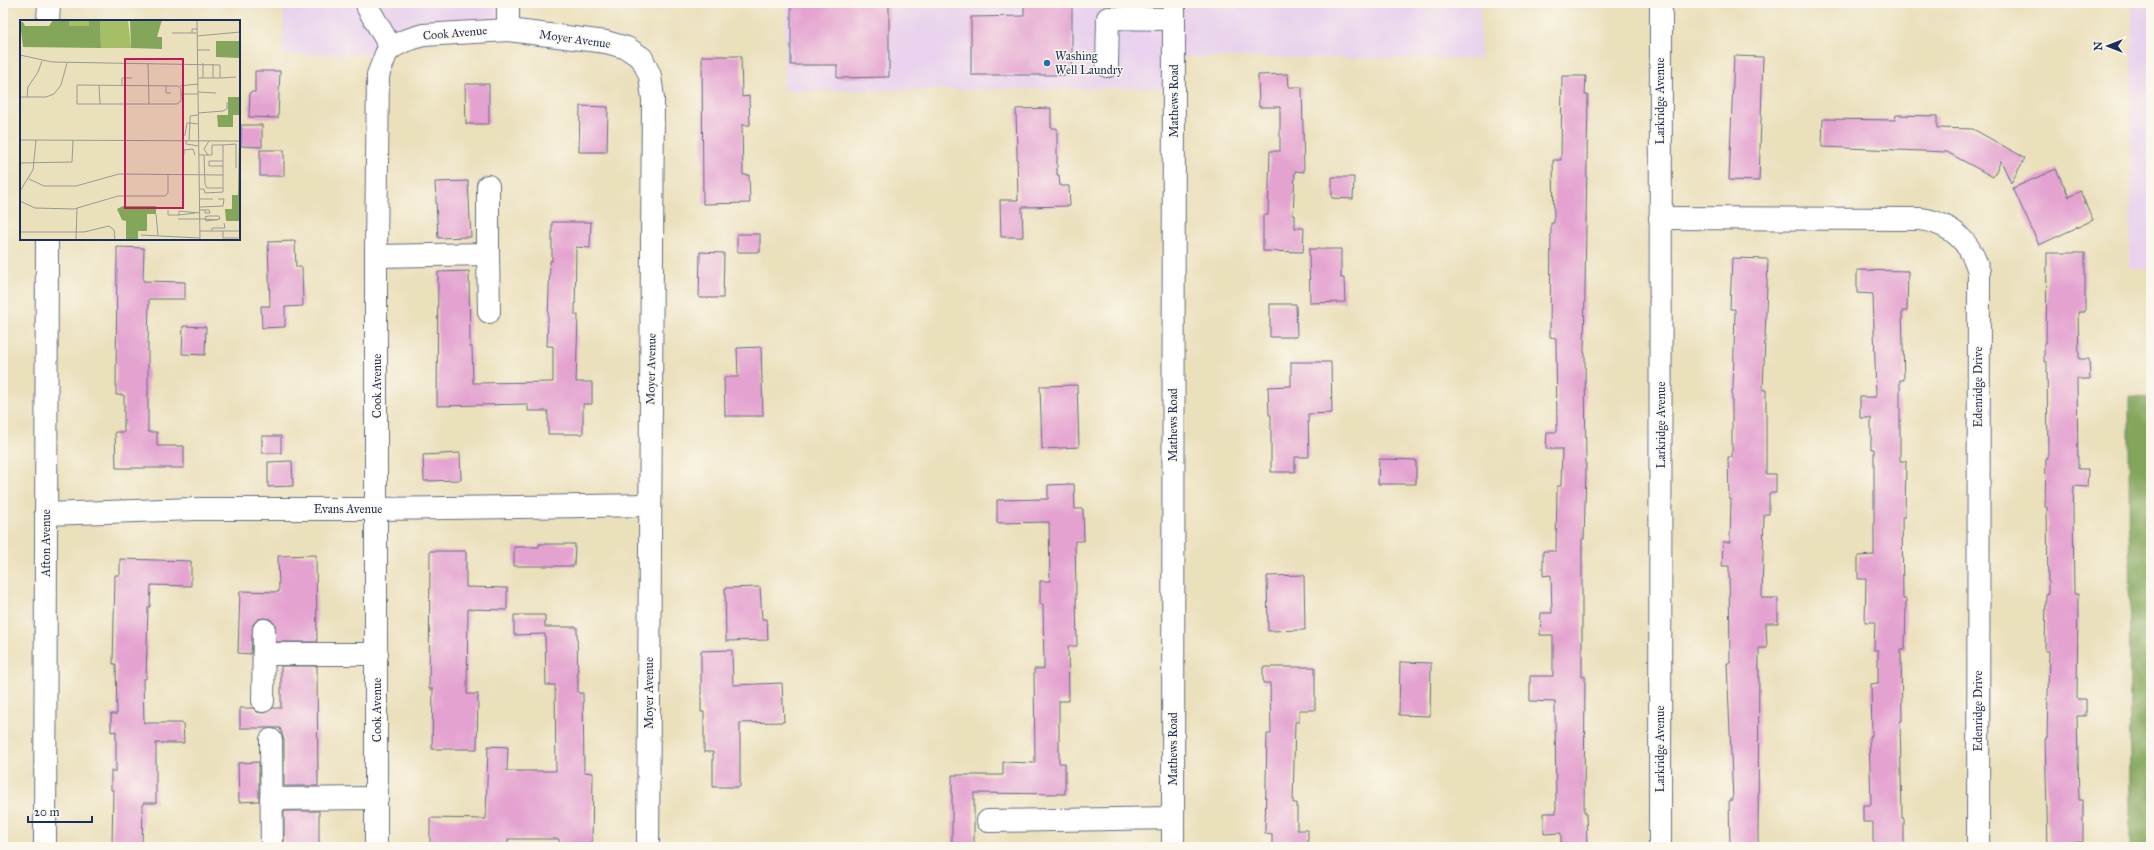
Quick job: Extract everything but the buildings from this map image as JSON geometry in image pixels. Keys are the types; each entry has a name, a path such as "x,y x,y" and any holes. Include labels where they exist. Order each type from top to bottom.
{"street":[{"path":"48,3 48,20"},
{"path":"367,3 392,48"},
{"path":"508,3 508,30"},
{"name":"Larkridge Avenue","path":"1660,847 1661,3"},
{"path":"1107,66 1108,11 1174,11"},
{"name":"Mathews Road","path":"1173,847 1174,11"},
{"name":"Cook Avenue","path":"376,847 378,509 376,256 378,75 386,54 392,48 423,35 508,30"},
{"name":"Moyer Avenue","path":"508,30 606,42 627,48 642,58 650,76 653,99 648,847"},
{"path":"488,186 489,312"},
{"name":"Edenridge Drive","path":"1660,218 1932,220 1949,227 1963,239 1975,258 1979,272 1978,847"},
{"name":"Afton Avenue","path":"45,847 47,240"},
{"path":"376,256 488,254"},
{"name":"Evans Avenue","path":"46,514 195,509 378,509 650,505"},
{"path":"263,701 264,630"},
{"path":"264,654 377,654"},
{"path":"271,740 272,847"},
{"path":"271,799 377,798"},
{"path":"988,821 1173,818"}],"shaded area":[{"path":"283,3 508,3 508,30 464,31 386,54 283,55"},
{"path":"786,3 1480,3 1480,59 1174,57 1174,88 783,91"},
{"path":"2132,3 2151,3 2151,269 2130,269"}],"green space":[{"path":"2129,397 2151,398 2151,847 2130,847"}],"place":[{"name":"Washing Well Laundry","path":"1047,63"}]}
